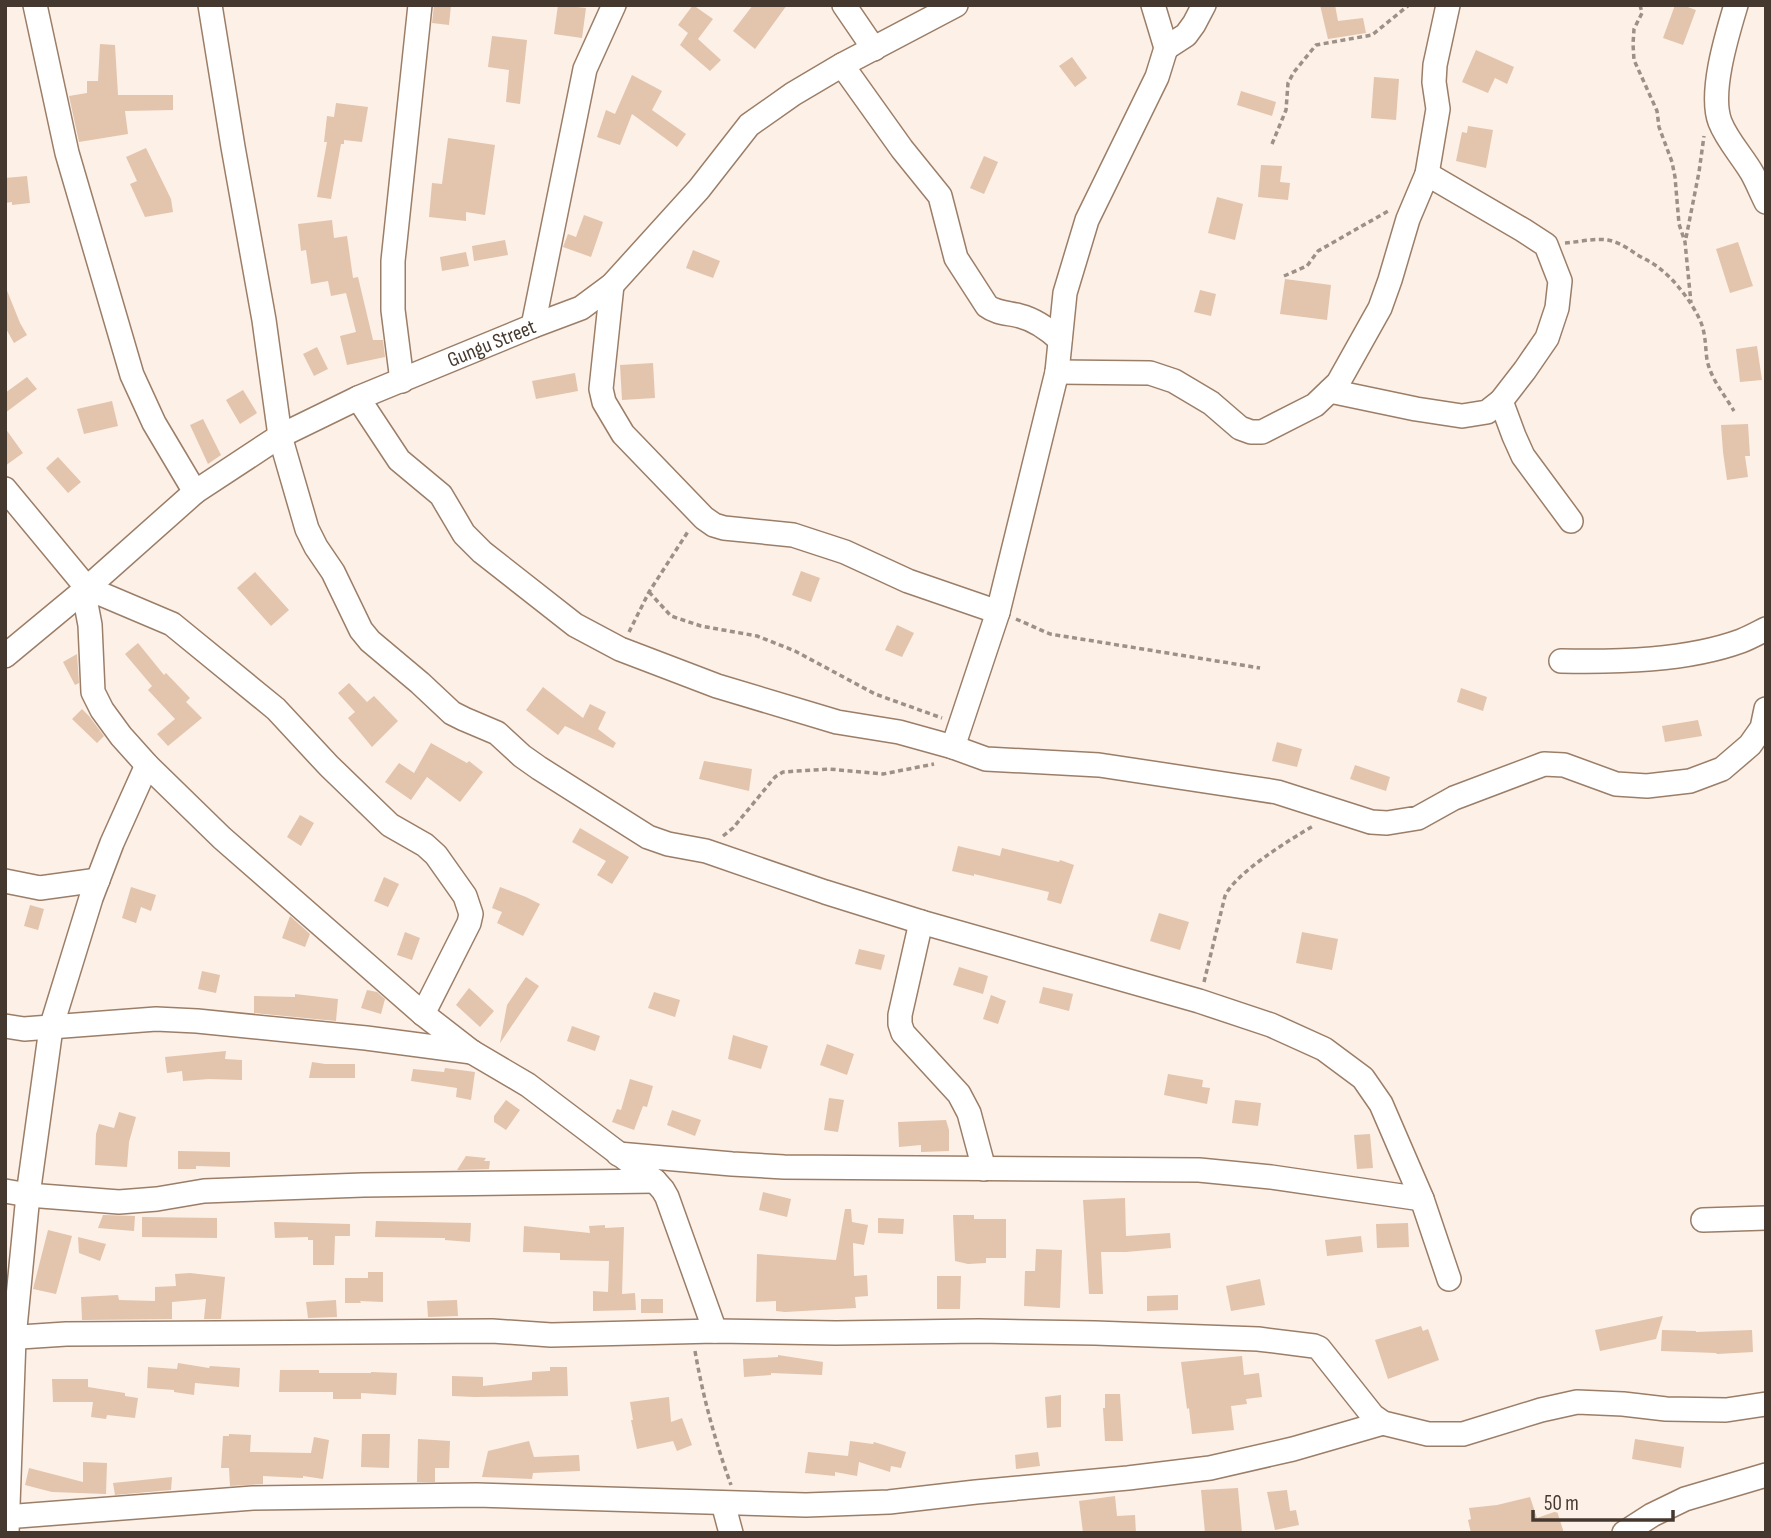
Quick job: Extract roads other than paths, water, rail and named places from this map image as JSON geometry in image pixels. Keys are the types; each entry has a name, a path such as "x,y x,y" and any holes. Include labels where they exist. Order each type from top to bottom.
{"street":[{"path":"35,5 67,153 132,375 154,423 195,492"},
{"path":"210,5 264,320 280,436 307,529 333,572 361,630 370,641 452,712 497,733 522,756 648,837 668,844 706,851 921,922 1199,1001 1272,1025 1325,1049 1363,1078 1381,1104 1422,1199 1449,1279"},
{"path":"402,381 393,310 393,261 420,5"},
{"path":"533,326 585,69 614,5"},
{"path":"844,5 874,49"},
{"name":"Gungu Street","path":"5,656 87,588 195,492 280,436 358,398 581,308 612,285 699,189 749,124 842,65 956,5"},
{"path":"952,745 998,612 1057,372 1065,293 1087,220 1157,77 1166,48 1153,5"},
{"path":"1166,48 1186,35 1204,5"},
{"path":"1057,372 1150,373 1162,376 1211,403 1240,428 1251,432 1262,432 1315,405 1330,391 1338,383 1380,308 1408,219 1427,174 1438,109 1433,82 1435,65 1448,5"},
{"path":"1736,5 1716,88 1716,108 1721,125 1753,175 1766,202"},
{"path":"842,65 902,149 940,196 956,258 987,306 992,310 1023,316 1042,324 1060,340"},
{"path":"1330,391 1462,416 1487,412 1501,401 1547,338 1557,308 1560,281 1546,246 1427,174"},
{"path":"612,285 601,389 604,402 623,434 699,513 714,525 723,528 793,535 845,552 908,581 998,612"},
{"path":"358,398 399,460 441,495 464,534 482,552 575,625 620,649 717,686 836,722 899,732 952,745 986,759 1099,765 1254,788 1277,792 1371,822 1387,823 1418,818 1454,798 1544,764 1564,765 1616,784 1647,786 1690,781 1722,769 1750,745 1761,744 1766,709"},
{"path":"1501,401 1523,456 1571,521"},
{"path":"5,489 87,588 172,624 276,709 390,825 425,845 436,855 465,896 471,915 470,923 423,1014"},
{"path":"87,588 93,692 121,736 222,838 423,1014 472,1052 528,1085 655,1181 667,1197 715,1331"},
{"path":"1561,661 1621,662 1708,651 1743,641 1766,629"},
{"path":"147,765 91,898 51,1028 10,1338 6,1522 253,1498 476,1496 806,1505 889,1502 1210,1468 1293,1449 1383,1423"},
{"path":"5,881 40,888 98,880"},
{"path":"921,922 900,1024 903,1032 959,1094 969,1113 984,1169"},
{"path":"5,1026 51,1028 156,1019 197,1021 472,1052"},
{"path":"618,1153 784,1167 1199,1170 1271,1177 1422,1199"},
{"path":"5,1191 119,1202 204,1191 363,1185 655,1181"},
{"path":"1703,1220 1766,1218"},
{"path":"10,1338 66,1334 492,1331 551,1335 692,1331 979,1331 1258,1339 1314,1346 1373,1416 1383,1423 1428,1434 1463,1434 1577,1402 1714,1410 1766,1404"},
{"path":"1624,1533 1685,1499 1766,1475"},
{"path":"730,1503 731,1533"}]}
